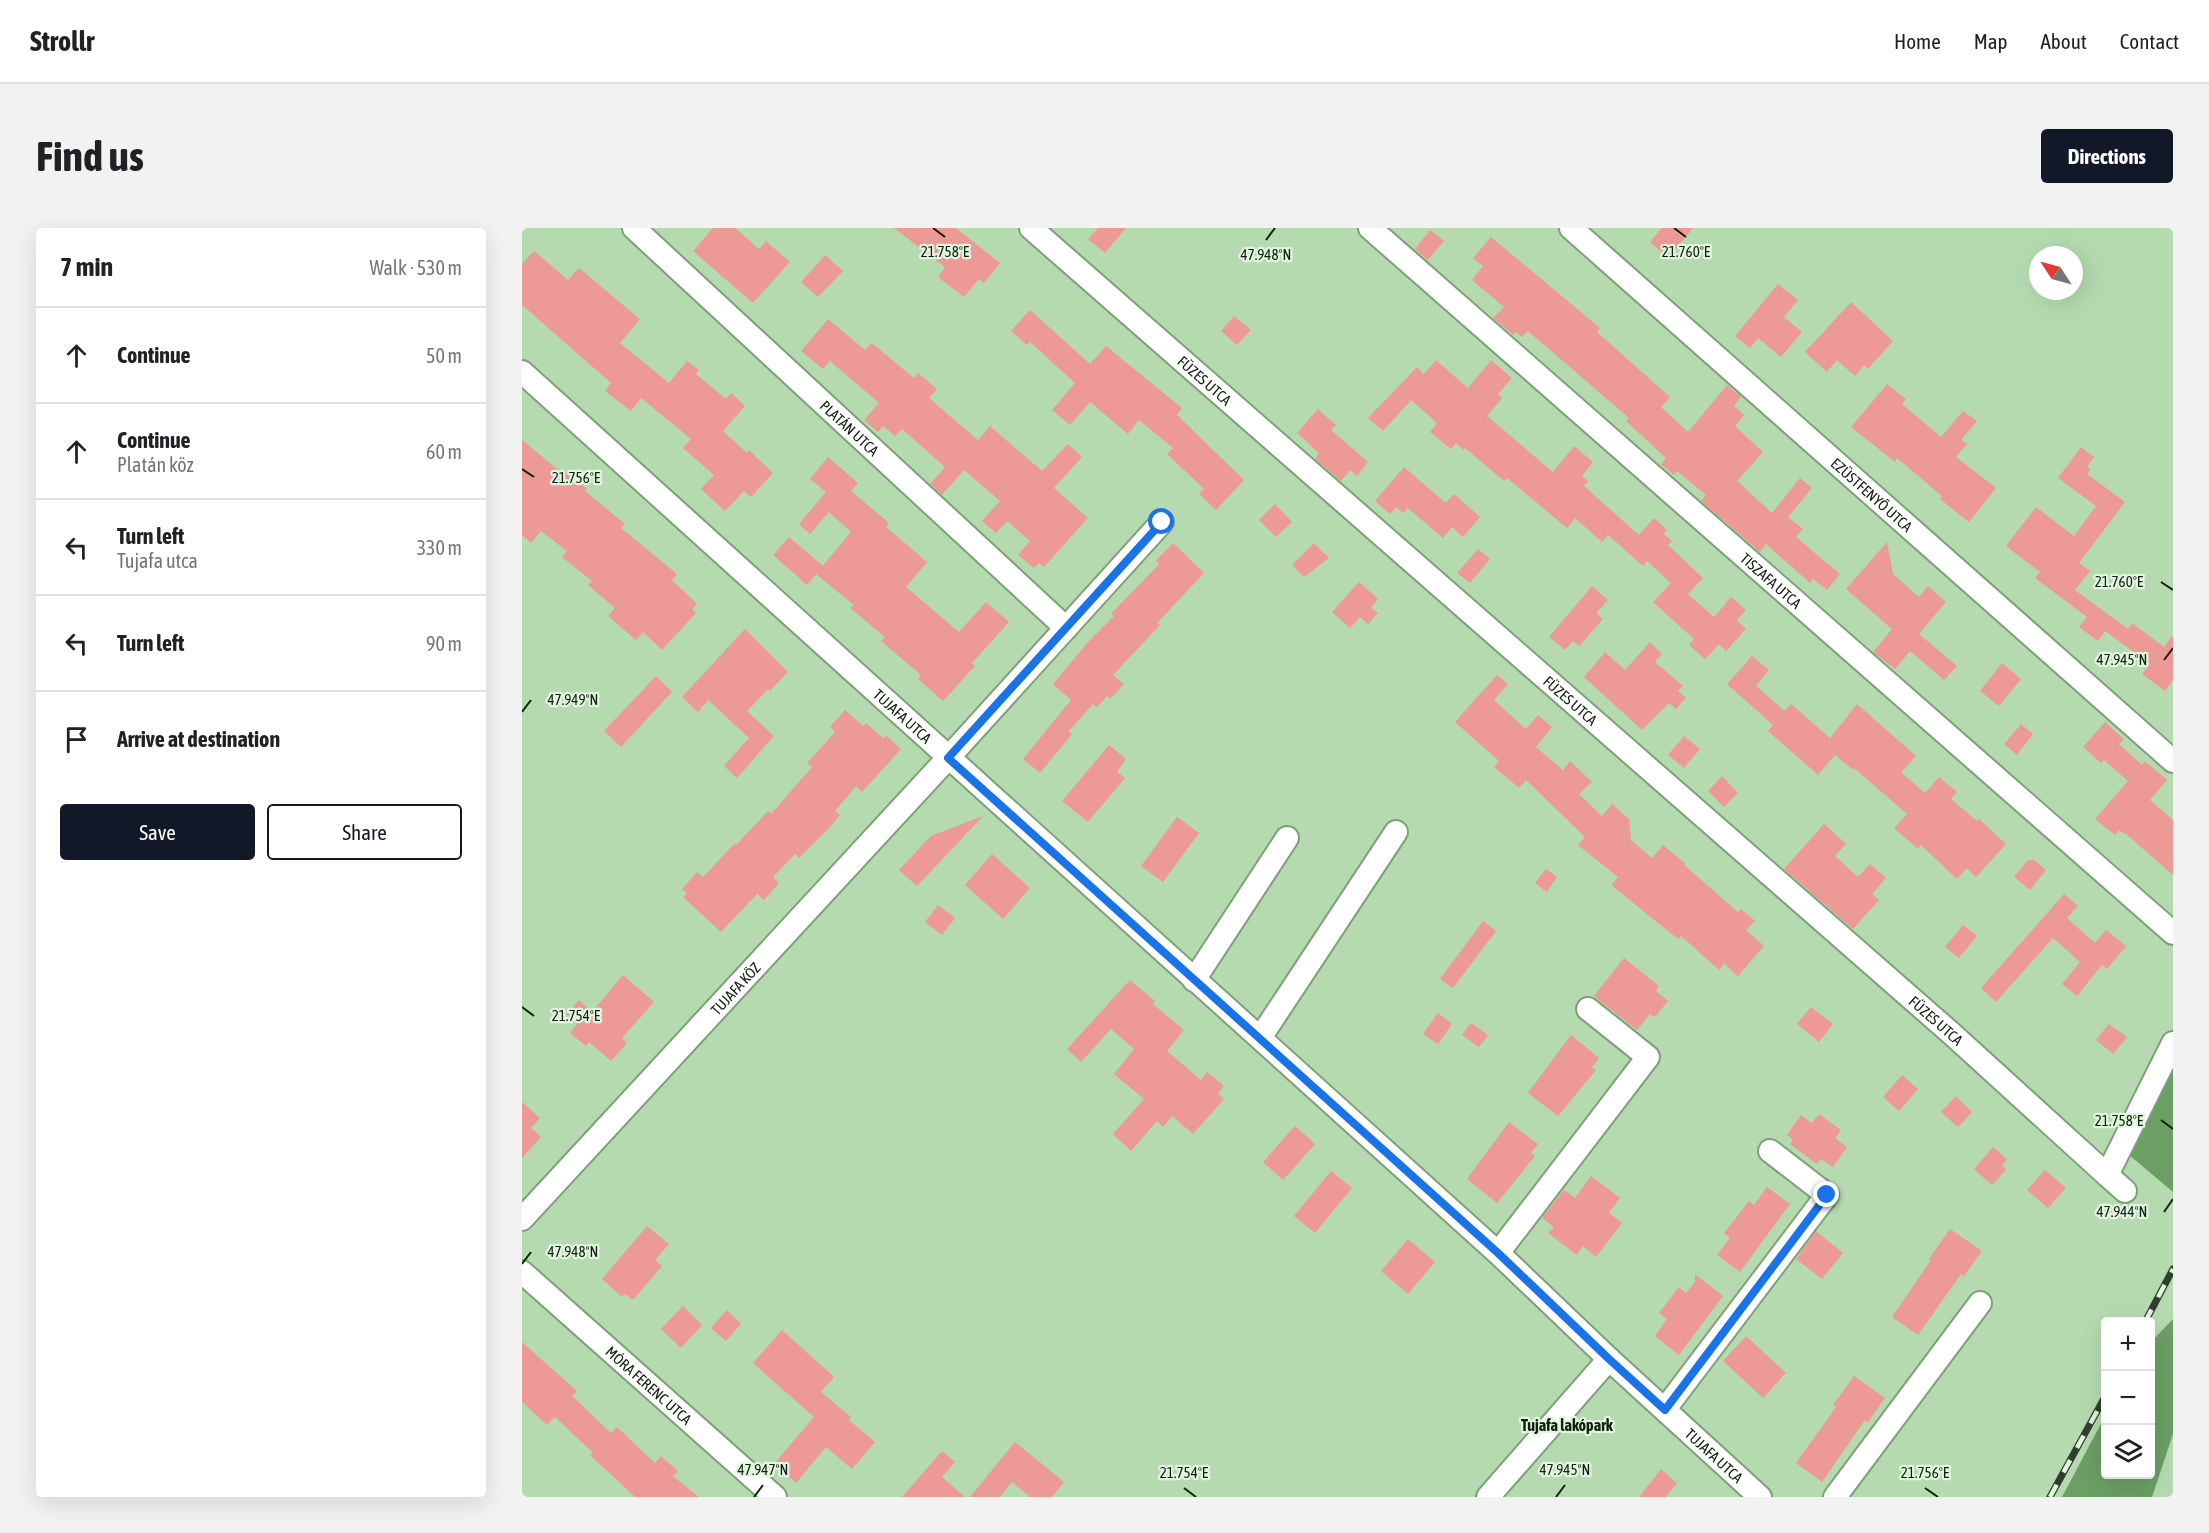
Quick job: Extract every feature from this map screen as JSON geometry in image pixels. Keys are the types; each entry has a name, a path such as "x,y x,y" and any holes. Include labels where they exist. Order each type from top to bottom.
{"street":[{"name":"PLATÁN UTCA","path":"634,228 1066,628"},
{"name":"FÜZES UTCA","path":"1031,228 1943,1026 2125,1191"},
{"name":"TISZAFA UTCA","path":"1370,228 2173,933"},
{"name":"EZÜSTFENYŐ UTCA","path":"1571,228 2173,762"},
{"name":"TUJAFA UTCA","path":"522,372 1498,1253 1609,1359 1760,1497"},
{"name":"TUJAFA KÖZ","path":"522,1220 1162,522"},
{"path":"1260,1038 1396,832"},
{"path":"1194,980 1287,838"},
{"path":"1498,1253 1648,1057 1588,1010"},
{"path":"2107,1175 2173,1043"},
{"path":"1665,1410 1827,1195 1770,1151"},
{"name":"MÓRA FERENC UTCA","path":"522,1272 775,1497"},
{"path":"1835,1497 1980,1303"},
{"path":"1488,1497 1609,1359"}],"green space":[{"path":"2173,1042 2173,1192 2115,1143"},
{"path":"2173,1319 2173,1434 2152,1497 2062,1497 2101,1424 2101,1479 2155,1479 2155,1338"}],"building":[{"path":"713,228 735,228 759,249 766,241 790,262 753,303 693,251"},
{"path":"894,228 956,228 1000,263 984,283 979,279 964,297 938,277 945,267"},
{"path":"1098,228 1126,228 1105,253 1088,239"},
{"path":"1662,228 1693,228 1669,258 1650,242"},
{"path":"1430,230 1444,241 1428,260 1415,249"},
{"path":"1491,237 1600,328 1597,332 1670,397 1661,407 1688,432 1727,385 1741,397 1734,406 1744,415 1735,426 1763,452 1737,481 1772,513 1800,478 1812,488 1788,517 1803,529 1796,537 1840,574 1827,590 1813,579 1810,583 1766,544 1760,552 1701,501 1706,495 1677,471 1674,475 1661,464 1666,458 1626,421 1629,418 1528,331 1522,337 1516,332 1513,335 1493,318 1504,307 1472,280 1483,266 1473,258"},
{"path":"534,251 568,280 579,268 640,319 620,343 669,383 687,361 699,370 696,374 726,399 731,393 745,406 723,431 747,453 749,450 773,473 751,497 744,491 725,511 701,489 714,475 683,448 691,439 641,398 631,411 605,391 611,383 522,305 522,264"},
{"path":"825,255 843,271 818,297 801,282"},
{"path":"1778,284 1798,300 1784,317 1802,332 1781,357 1758,338 1750,348 1735,336"},
{"path":"1851,302 1893,341 1868,369 1864,365 1855,376 1837,360 1827,372 1805,352"},
{"path":"1030,310 1090,364 1106,346 1182,408 1177,415 1244,480 1216,510 1199,494 1204,489 1167,454 1173,448 1139,420 1128,434 1090,402 1070,425 1052,410 1075,383 1030,342 1027,345 1011,331"},
{"path":"1234,316 1251,330 1237,345 1221,331"},
{"path":"828,319 865,350 872,343 914,378 918,373 937,389 929,398 978,440 990,426 1042,471 1068,444 1082,457 1054,488 1088,518 1044,567 1039,563 1034,568 1018,555 1030,541 1007,521 996,533 982,521 1000,501 964,470 942,495 930,484 945,467 902,429 895,436 883,426 878,432 864,420 879,403 830,361 823,369 801,351"},
{"path":"1436,360 1468,388 1491,360 1512,378 1498,394 1502,398 1487,416 1553,472 1574,446 1593,462 1582,476 1588,481 1584,486 1639,535 1654,518 1667,530 1664,534 1672,541 1668,545 1703,578 1688,594 1714,617 1731,597 1746,610 1737,620 1746,629 1726,651 1719,644 1705,659 1689,645 1694,639 1653,602 1671,583 1647,561 1643,566 1608,535 1602,542 1575,518 1567,528 1507,478 1504,481 1465,448 1463,450 1456,443 1451,449 1430,432 1437,423 1411,400 1383,431 1368,418 1417,367 1424,374"},
{"path":"1887,384 1906,399 1902,404 1941,437 1963,411 1977,421 1961,440 1967,444 1956,457 1996,488 1969,522 1940,499 1942,496 1897,458 1895,462 1851,427"},
{"path":"1318,409 1336,425 1331,430 1368,462 1357,476 1350,470 1341,481 1315,459 1319,453 1297,433"},
{"path":"522,440 562,473 564,471 587,489 585,491 625,524 621,528 677,574 672,580 697,604 692,609 696,613 662,650 643,632 636,640 608,616 615,608 588,585 592,581 562,557 567,551 541,531 531,543 522,535"},
{"path":"2081,447 2094,457 2087,467 2091,470 2087,474 2125,502 2079,563 2090,571 2075,590 2128,629 2132,623 2164,647 2173,635 2173,680 2165,691 2142,674 2150,664 2105,631 2098,641 2079,627 2087,617 2035,578 2040,572 2006,546 2036,507 2074,536 2096,506 2058,478"},
{"path":"828,457 858,483 851,491 889,523 886,527 927,562 906,587 959,632 986,602 1009,622 972,663 975,666 943,701 918,679 921,675 881,641 885,637 850,608 854,605 816,574 851,532 829,512 810,534 799,524 826,492 810,479"},
{"path":"1404,467 1446,503 1454,494 1480,517 1463,537 1452,527 1443,538 1408,508 1403,513 1396,507 1390,514 1375,501"},
{"path":"1275,504 1292,522 1276,537 1259,520"},
{"path":"789,537 823,566 807,585 773,555"},
{"path":"1887,542 1893,574 1919,597 1928,586 1946,602 1919,634 1957,666 1944,680 1910,651 1895,669 1873,652 1892,629 1846,589"},
{"path":"1173,543 1204,573 1113,675 1124,684 1110,699 1107,696 1097,707 1093,704 1068,732 1072,734 1040,773 1023,759 1071,700 1053,684 1088,642 1114,616 1111,614 1159,564 1156,561"},
{"path":"1314,543 1329,558 1304,577 1292,565"},
{"path":"1478,549 1490,559 1470,583 1457,573"},
{"path":"1359,582 1378,599 1371,608 1378,613 1368,624 1360,617 1350,628 1332,612"},
{"path":"1592,586 1608,600 1596,613 1603,619 1579,646 1573,641 1565,650 1549,637"},
{"path":"745,629 788,672 747,711 774,736 737,778 724,766 749,738 708,700 698,712 682,697"},
{"path":"1650,642 1662,654 1655,662 1683,686 1678,691 1686,698 1676,709 1669,703 1642,730 1584,677 1605,652 1625,670"},
{"path":"1752,656 1769,670 1756,686 1785,711 1791,704 1830,738 1857,704 1916,756 1901,772 1925,793 1939,777 1957,792 1951,799 1977,821 1979,819 2006,844 1976,877 1967,868 1957,879 1921,845 1918,849 1894,828 1907,814 1854,768 1853,770 1835,755 1818,775 1768,731 1773,725 1727,684"},
{"path":"2002,663 2021,679 1999,706 1980,691"},
{"path":"1497,675 1508,684 1494,700 1526,729 1538,715 1552,727 1536,747 1563,770 1570,761 1592,782 1579,794 1602,816 1612,804 1629,819 1631,840 1652,858 1663,845 1738,912 1741,909 1755,921 1746,930 1764,946 1738,976 1724,964 1719,970 1681,936 1678,939 1611,885 1618,877 1578,845 1585,837 1526,780 1519,788 1494,767 1499,761 1455,722"},
{"path":"656,676 672,692 621,747 604,731"},
{"path":"845,710 863,726 866,723 884,739 886,735 901,749 862,792 856,786 835,811 840,815 828,829 799,858 795,854 773,877 779,883 764,900 757,894 721,932 683,897 687,894 682,889 697,872 703,877 768,811 771,814 812,767 807,763 835,732 830,727"},
{"path":"2105,722 2124,739 2119,744 2142,765 2145,761 2167,780 2150,800 2173,820 2173,875 2125,833 2119,830 2115,835 2095,819 2128,781 2104,760 2101,763 2083,747"},
{"path":"2021,724 2033,734 2017,755 2004,744"},
{"path":"1684,736 1700,749 1684,768 1668,755"},
{"path":"1109,745 1126,759 1117,772 1125,778 1088,822 1062,801"},
{"path":"1722,776 1738,793 1724,807 1708,791"},
{"path":"983,816 917,886 899,870 931,836"},
{"path":"1177,817 1199,833 1163,882 1141,866"},
{"path":"1824,824 1846,844 1835,856 1858,877 1870,864 1886,878 1872,894 1879,900 1853,929 1784,869"},
{"path":"992,854 1030,888 1003,919 965,885"},
{"path":"2028,860 2034,860 2046,870 2030,890 2014,877"},
{"path":"1546,869 1557,877 1547,892 1535,883"},
{"path":"2064,894 2078,906 2067,918 2095,943 2106,930 2126,946 2107,969 2102,965 2077,996 2062,984 2080,962 2053,938 1996,1002 1981,988"},
{"path":"938,905 955,918 942,935 925,922"},
{"path":"1483,921 1496,931 1453,988 1440,979"},
{"path":"1963,925 1977,936 1959,958 1945,947"},
{"path":"1624,958 1659,986 1656,991 1668,1001 1655,1017 1650,1014 1637,1030 1594,996"},
{"path":"623,975 654,1002 622,1038 627,1043 611,1061 589,1042 586,1046 570,1033 577,1024 566,1014 579,1000 592,1012"},
{"path":"1130,980 1155,1001 1153,1004 1184,1030 1167,1051 1201,1080 1207,1072 1224,1086 1218,1094 1224,1099 1193,1134 1172,1116 1163,1127 1157,1121 1131,1151 1113,1134 1144,1099 1114,1074 1134,1049 1111,1029 1081,1062 1067,1049"},
{"path":"1811,1007 1833,1024 1819,1042 1797,1024"},
{"path":"1438,1013 1452,1024 1438,1044 1423,1034"},
{"path":"1471,1023 1488,1035 1479,1047 1462,1035"},
{"path":"2109,1024 2127,1037 2113,1054 2096,1040"},
{"path":"1571,1035 1599,1058 1592,1067 1596,1070 1558,1116 1528,1093"},
{"path":"1902,1075 1918,1089 1899,1111 1883,1097"},
{"path":"1956,1096 1972,1112 1958,1127 1941,1112"},
{"path":"522,1102 540,1118 531,1128 541,1137 522,1158"},
{"path":"1819,1114 1841,1130 1835,1138 1847,1147 1833,1167 1821,1159 1817,1164 1790,1144 1793,1140 1787,1135 1801,1115 1812,1123"},
{"path":"1509,1122 1538,1144 1531,1153 1535,1156 1497,1203 1467,1179"},
{"path":"1295,1126 1315,1144 1283,1180 1263,1162"},
{"path":"1993,1147 2007,1159 2002,1166 2006,1170 1992,1185 1974,1169"},
{"path":"2045,1170 2066,1188 2048,1208 2027,1190"},
{"path":"1331,1171 1352,1188 1315,1233 1294,1216"},
{"path":"1591,1176 1620,1198 1609,1213 1622,1223 1596,1257 1583,1246 1577,1255 1548,1233 1554,1227 1542,1218 1564,1190 1575,1198"},
{"path":"1767,1187 1790,1204 1740,1272 1717,1255 1730,1238 1724,1233 1749,1201 1754,1205"},
{"path":"647,1226 669,1244 655,1260 662,1266 633,1300 625,1294 622,1297 602,1279"},
{"path":"1950,1229 1982,1251 1964,1276 1961,1274 1918,1335 1892,1317"},
{"path":"1816,1231 1843,1253 1822,1279 1796,1259"},
{"path":"1408,1239 1435,1262 1408,1294 1381,1271"},
{"path":"1695,1274 1723,1296 1679,1355 1655,1336 1667,1319 1659,1313 1679,1287 1686,1293 1695,1282"},
{"path":"683,1306 702,1325 681,1348 661,1329"},
{"path":"727,1310 741,1324 726,1341 711,1328"},
{"path":"782,1330 834,1377 821,1392 851,1417 849,1420 875,1442 852,1469 826,1447 796,1483 774,1464 814,1417 753,1363"},
{"path":"1746,1336 1786,1373 1763,1398 1723,1361"},
{"path":"522,1342 577,1391 572,1396 611,1433 617,1427 655,1463 661,1456 678,1471 673,1476 699,1497 635,1497 590,1455 593,1453 555,1417 547,1425 522,1402"},
{"path":"1854,1376 1885,1398 1868,1422 1865,1420 1822,1482 1796,1463 1836,1407 1833,1405"},
{"path":"1015,1442 1064,1482 1052,1497 1030,1497 1012,1482 1000,1497 970,1497"},
{"path":"942,1451 955,1462 942,1477 965,1497 902,1497"},
{"path":"1661,1469 1677,1483 1666,1497 1639,1497"}],"railway":[{"path":"2148,1317 2173,1269"},
{"path":"2050,1497 2101,1404"}],"district":[{"name":"Tujafa lakópark","path":"1567,1425"}],"route":[{"path":"1162,522 948,758 1498,1253 1665,1410 1827,1195"}]}
